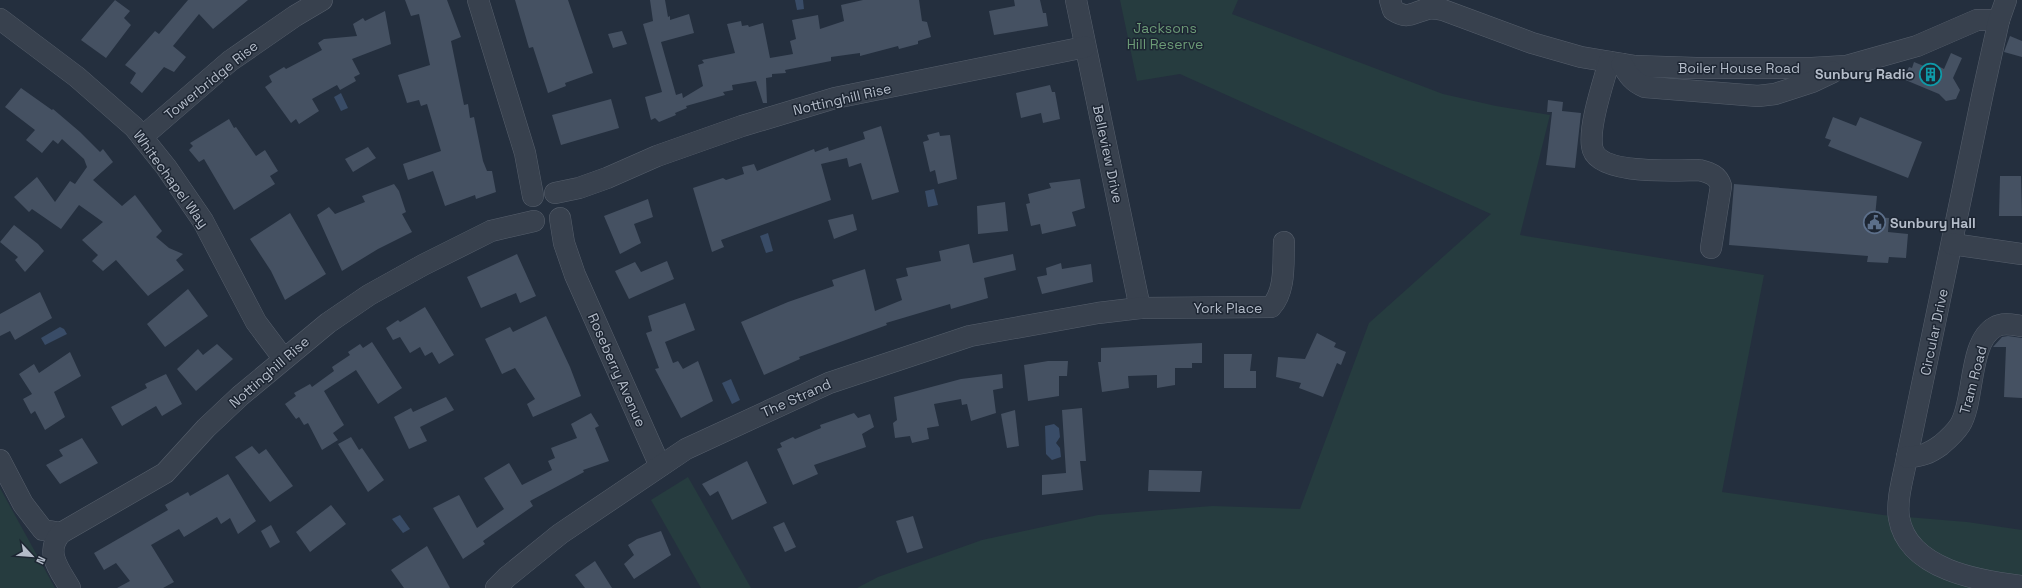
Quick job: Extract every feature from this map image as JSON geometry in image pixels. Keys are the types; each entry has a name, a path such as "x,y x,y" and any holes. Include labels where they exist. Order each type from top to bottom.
{"street":[{"name":"Towerbridge Rise","path":"142,137 230,61 322,0"},
{"name":"Roseberry Avenue","path":"478,0 525,153 545,207 564,243 575,275 660,466"},
{"name":"Belleview Drive","path":"1076,0 1140,308"},
{"path":"1390,0 1393,10 1405,16 1413,15 1426,4"},
{"name":"Circular Drive","path":"2006,0 1998,20 1907,457 1899,503 1899,518 1911,542 1922,553 1944,568 1982,580 2022,586"},
{"name":"Boiler House Road","path":"1426,4 1548,48 1616,63 1696,68 1812,68 1846,66 1917,46 1977,20 1998,20"},
{"name":"Whitechapel Way","path":"0,19 77,76 134,127 166,167 203,221 256,322 283,358"},
{"name":"Nottinghill Rise","path":"60,532 165,473 206,428 283,358 328,323 369,295 422,264 545,207 579,188 607,178 657,156 742,126 835,98 1085,47"},
{"path":"1711,248 1722,186 1719,179 1710,173 1699,170 1654,170 1621,167 1605,163 1596,156 1592,147 1593,130 1616,63 1637,83 1645,87 1743,96 1775,94 1812,82 1846,66"},
{"name":"York Place","path":"1140,308 1271,308 1278,300 1283,280 1284,242"},
{"path":"1952,244 2022,254"},
{"name":"The Strand","path":"496,588 507,577 560,534 686,449 822,386 889,362 970,336 1098,313 1140,308"},
{"name":"Tram Road","path":"1907,457 1928,454 1950,437 1960,426 1977,356 1989,332 2000,325 2022,326"},
{"path":"0,460 23,504 42,530 60,532"},
{"path":"60,532 53,541 52,550 60,572 70,588"}],"green space":[{"name":"Jacksons Hill Reserve","path":"1120,0 1238,0 1232,14 1443,94 1496,106 1550,115 1520,235 1764,275 1722,492 1883,515 1967,522 2022,530 2022,588 857,588 878,577 982,540 1098,515 1212,506 1300,509 1369,323 1491,214 1180,74 1137,81"},
{"path":"688,477 751,588 701,588 651,500"},
{"path":"0,488 55,588 0,588"}],"water":[{"path":"795,0 803,0 804,9 797,10"},
{"path":"341,93 348,108 341,111 334,97"},
{"path":"934,189 938,205 928,207 925,191"},
{"path":"768,233 773,251 766,253 760,236"},
{"path":"60,327 64,329 67,334 45,345 41,338"},
{"path":"731,379 740,400 732,404 722,383"},
{"path":"1054,424 1059,428 1060,437 1056,443 1060,448 1061,457 1052,460 1046,454 1045,426"},
{"path":"400,515 410,529 403,533 392,519"}],"building":[{"path":"115,0 130,11 124,18 131,25 106,58 81,40"},
{"path":"188,0 248,0 213,29 199,14 173,46 186,57 174,72 164,67 142,93 130,83 136,73 125,65 155,31 159,34"},
{"path":"405,0 447,0 461,37 451,41 464,105 468,104 470,118 474,117 483,161 487,171 492,171 496,192 476,199 475,195 445,206 433,171 408,180 403,164 441,151 427,104 421,106 419,100 407,103 398,75 430,65 419,14 411,16"},
{"path":"515,0 568,0 593,73 565,83 566,86 548,93 533,47 529,48"},
{"path":"650,0 665,0 668,17 670,16 670,20 689,14 694,33 661,42 676,95 682,93 683,98 703,86 698,65 704,63 702,60 735,53 727,24 741,21 742,26 748,25 749,27 763,23 770,58 793,54 790,41 796,39 792,20 818,15 820,29 844,21 841,5 863,0 919,0 922,21 927,22 931,37 918,41 918,44 899,49 898,46 860,56 860,53 831,57 831,61 785,70 786,73 772,74 772,77 766,78 767,103 763,103 756,81 732,85 733,90 723,92 725,95 686,106 687,108 675,113 676,115 659,122 655,118 651,120 645,97 662,92 643,24 653,21"},
{"path":"1014,0 1040,0 1043,13 1046,13 1048,26 994,35 989,11 1015,6"},
{"path":"385,11 391,44 352,59 360,74 354,77 356,81 340,90 337,85 312,99 319,111 299,124 296,119 291,123 265,87 272,82 269,76 284,67 286,69 322,50 318,43 324,39 357,36 353,24 363,18 365,21"},
{"path":"622,31 627,44 613,48 608,34"},
{"path":"2010,36 2022,41 2022,57 2004,52"},
{"name":"Sunbury Radio","path":"1951,53 1962,58 1953,78 1960,90 1956,99 1946,101 1939,94 1903,79 1909,67 1912,68 1914,62 1931,69 1934,64 1944,69"},
{"path":"1050,85 1052,92 1055,92 1060,119 1043,123 1041,113 1021,118 1016,93"},
{"path":"21,88 52,110 53,109 80,132 100,152 103,149 113,162 93,180 122,206 135,195 162,231 156,237 169,248 183,254 176,260 184,270 148,296 116,260 103,271 92,261 98,255 82,240 103,222 79,205 61,229 32,209 29,212 14,197 37,177 55,202 70,181 75,184 87,167 84,159 62,139 58,144 53,140 42,153 26,140 35,130 5,107"},
{"path":"611,99 619,128 561,145 552,115"},
{"path":"1548,100 1563,102 1562,111 1581,113 1575,168 1546,165 1552,112 1547,112"},
{"path":"1833,117 1856,126 1860,117 1922,142 1908,178 1828,146 1831,140 1825,138"},
{"path":"229,119 234,128 236,127 256,156 265,150 278,171 270,176 275,184 234,210 204,159 199,162 189,150 193,146 190,143"},
{"path":"881,126 899,192 872,200 861,163 849,167 847,158 821,164 831,200 721,240 724,247 712,252 693,188 723,178 726,180 744,174 742,167 754,164 757,171 814,149 815,152 828,147 829,151 865,139 863,132"},
{"path":"939,132 940,136 950,135 957,179 938,184 935,170 930,172 923,142 929,140 927,135"},
{"path":"368,147 376,158 353,172 345,159"},
{"path":"2000,176 2021,176 2022,216 1999,216"},
{"path":"1080,179 1085,208 1072,212 1076,226 1042,234 1040,224 1031,226 1026,204 1030,203 1028,194 1051,188 1049,183"},
{"path":"394,184 399,191 406,212 402,214 412,232 378,249 342,271 317,215 329,207 335,214 365,202 362,196"},
{"name":"Sunbury Hall","path":"1734,184 1877,196 1875,217 1889,218 1888,232 1908,234 1906,258 1889,257 1888,263 1867,262 1868,256 1729,245"},
{"path":"648,199 653,217 634,224 641,243 620,254 604,216"},
{"path":"1005,202 1008,231 978,234 977,206"},
{"path":"290,213 326,274 285,300 271,271 250,239"},
{"path":"853,214 857,230 834,239 828,220"},
{"path":"14,225 38,244 44,251 25,272 15,260 18,257 0,242"},
{"path":"969,244 973,263 1013,254 1016,270 984,278 988,298 951,309 950,304 886,323 887,325 799,357 800,359 764,375 741,322 788,302 834,286 832,280 865,269 875,311 902,300 896,279 908,276 906,268 941,261 939,251"},
{"path":"517,254 536,296 520,303 516,293 481,308 467,277"},
{"path":"667,261 674,279 629,299 615,271 635,262 641,272"},
{"path":"1061,263 1062,269 1091,264 1093,282 1042,294 1037,277 1047,275 1046,268"},
{"path":"188,289 208,316 165,347 147,324"},
{"path":"40,292 52,318 15,340 10,331 0,336 0,314"},
{"path":"685,303 695,330 665,342 673,363 678,361 683,369 698,361 713,401 681,418 655,369 659,368 646,333 652,331 648,316"},
{"path":"425,307 454,355 439,364 432,352 425,356 420,347 410,353 400,337 393,340 386,328 398,320 400,322"},
{"path":"546,316 570,367 581,396 533,417 527,404 535,399 515,368 502,374 485,339 510,327 513,332"},
{"path":"1317,333 1336,343 1334,347 1346,352 1341,365 1337,363 1323,397 1299,388 1301,383 1276,377 1278,357 1305,359"},
{"path":"2008,336 2022,338 2022,398 2004,397 2006,347 1993,347 2002,337"},
{"path":"372,342 402,388 378,404 356,370 324,391 344,425 333,433 338,440 322,450 308,423 304,425 299,417 296,419 285,404 296,396 294,393 310,384 312,387 334,371 332,367 350,355 348,352 360,344 363,348"},
{"path":"1202,343 1202,363 1192,363 1192,368 1175,368 1175,385 1157,388 1157,375 1128,376 1129,388 1102,392 1098,362 1101,362 1101,348"},
{"path":"217,344 233,359 196,391 177,369 198,349 203,355"},
{"path":"70,352 81,376 54,392 65,417 45,430 35,411 31,414 23,399 32,394 19,374 34,364 39,373"},
{"path":"1224,354 1252,354 1250,371 1256,371 1256,388 1224,388"},
{"path":"1048,361 1068,361 1067,376 1059,376 1059,396 1028,401 1024,365"},
{"path":"166,374 182,404 162,416 156,406 122,426 111,407 147,388 145,384"},
{"path":"1002,374 1003,388 993,390 996,413 971,421 967,404 962,405 961,399 934,404 939,426 927,428 929,439 912,443 910,436 895,438 893,423 897,420 894,397 961,379"},
{"path":"446,397 454,410 420,427 427,441 409,449 394,417 411,408 413,412"},
{"path":"1082,408 1086,461 1080,461 1083,490 1042,495 1042,475 1066,473 1062,410"},
{"path":"1015,410 1019,446 1007,448 1001,414"},
{"path":"591,413 599,426 595,428 609,461 583,470 584,472 530,501 533,506 483,541 485,544 463,559 433,508 459,495 477,528 504,509 484,478 509,463 522,485 552,470 548,461 555,458 551,448 577,438 571,424"},
{"path":"854,413 858,418 870,414 874,427 862,434 866,447 814,465 818,474 793,485 777,449 782,447 780,443 793,437 795,439 821,428 820,425"},
{"path":"351,437 359,450 362,448 384,480 368,492 338,444"},
{"path":"82,438 98,463 60,484 46,465 63,456 59,450"},
{"path":"252,446 259,454 266,449 293,486 270,502 235,457"},
{"path":"747,461 767,503 732,520 718,491 710,496 702,484"},
{"path":"1149,470 1202,471 1200,492 1148,491"},
{"path":"228,474 256,521 238,534 230,518 221,524 217,517 184,537 179,529 151,545 174,582 163,588 117,588 130,581 116,563 104,570 94,553 168,510 165,505 188,492 190,496"},
{"path":"331,505 346,524 310,552 296,532"},
{"path":"913,516 923,548 907,553 896,521"},
{"path":"784,522 796,547 785,552 773,527"},
{"path":"271,525 280,542 270,548 261,531"},
{"path":"661,531 671,555 634,579 624,564 634,555 628,545 637,539"},
{"path":"427,546 450,588 404,588 391,570"},
{"path":"595,561 612,588 585,588 575,575"}],"place":[{"name":"Sunbury Radio","path":"1930,74"},
{"name":"Sunbury Hall","path":"1874,223"}]}
